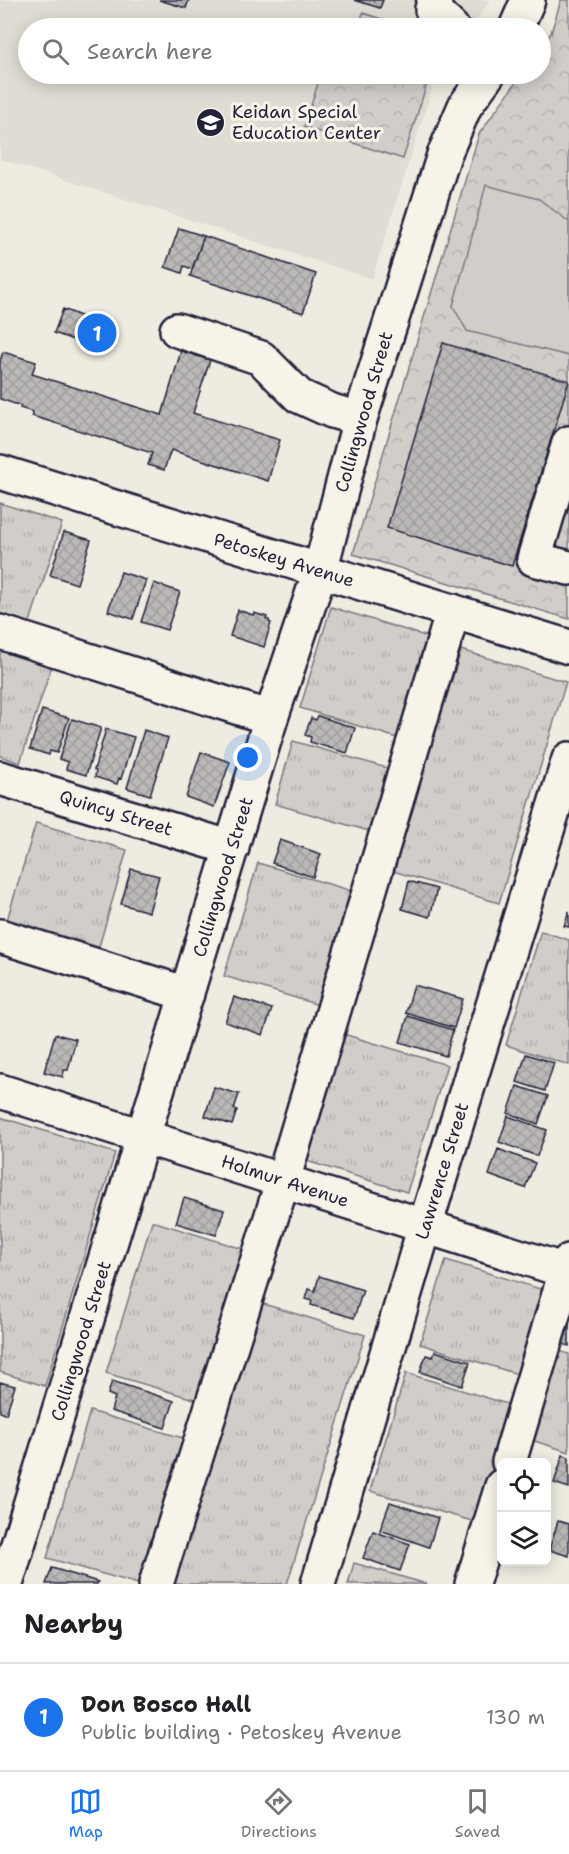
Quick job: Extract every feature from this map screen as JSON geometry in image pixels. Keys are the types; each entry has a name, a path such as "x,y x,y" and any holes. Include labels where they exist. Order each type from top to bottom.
{"street":[{"path":"435,0 432,9 441,18"},
{"path":"520,18 528,0"},
{"name":"Collingwood Street","path":"6,1584 271,718 320,571 360,418 444,154 465,106 481,84"},
{"path":"177,330 261,358 299,396 332,411 360,418"},
{"path":"569,443 534,559 569,568"},
{"name":"Petoskey Avenue","path":"0,472 569,647"},
{"path":"156,1584 283,1180 453,611"},
{"path":"0,632 271,718"},
{"name":"Lawrence Street","path":"318,1584 425,1226 569,759"},
{"name":"Quincy Street","path":"0,778 232,848"},
{"path":"0,936 187,994"},
{"name":"Holmur Avenue","path":"0,1091 425,1226 568,1268"},
{"path":"509,1458 568,1268"},
{"path":"472,1584 497,1500"}],"shaded area":[{"name":"Keidan Special Education Center","path":"0,0 490,0 478,18 18,18 18,84 434,84 372,279 0,159"}],"green space":[{"path":"561,0 569,0 569,619 353,554 479,134 515,84 551,84 551,33"},
{"path":"363,13 379,18 361,18"},
{"path":"318,84 427,84 403,159 304,127"},
{"path":"486,185 539,199 569,222 569,356 467,331 453,306"},
{"path":"0,503 62,523 28,628 0,619"},
{"path":"331,607 435,639 404,740 300,708"},
{"path":"0,641 54,659 20,763 0,756"},
{"path":"461,650 566,682 499,903 393,871"},
{"path":"293,741 394,770 376,833 275,804"},
{"path":"36,823 127,850 96,957 4,930"},
{"path":"258,863 359,893 325,1007 224,976"},
{"path":"541,931 569,940 569,1065 506,1045"},
{"path":"340,1033 447,1065 407,1192 300,1159"},
{"path":"0,1117 115,1153 45,1386 0,1372"},
{"path":"152,1221 250,1251 204,1402 106,1373"},
{"path":"446,1260 550,1292 524,1376 420,1344"},
{"path":"254,1301 365,1335 287,1584 165,1584"},
{"path":"556,1350 569,1354 569,1452 528,1439"},
{"path":"406,1373 517,1407 502,1458 497,1458 497,1474 482,1524 370,1491"},
{"path":"90,1411 190,1440 147,1584 138,1584 47,1558"},
{"path":"354,1563 427,1584 348,1584"}],"building":[{"path":"159,0 189,0 186,8"},
{"path":"354,0 383,0 380,8"},
{"path":"179,228 204,236 192,269 184,266 182,273 165,267"},
{"path":"204,236 316,274 303,313 190,276"},
{"path":"63,309 88,319 79,342 54,333"},
{"path":"443,343 569,381 512,566 387,528"},
{"path":"181,351 210,360 193,413 280,440 268,481 171,450 164,470 148,465 152,453 32,416 33,412 0,399 0,361 3,352 36,362 32,374 162,415"},
{"path":"64,532 91,540 77,584 50,575"},
{"path":"121,572 146,580 133,619 108,611"},
{"path":"154,583 180,592 167,630 141,622"},
{"path":"238,610 267,617 266,619 271,623 264,647 230,636"},
{"path":"42,710 69,718 57,753 50,751 49,755 30,749"},
{"path":"318,716 355,728 347,753 310,742 311,737 305,735 311,718 316,720"},
{"path":"72,719 101,728 86,775 66,769 68,762 59,759"},
{"path":"106,729 134,737 121,779 119,778 117,784 95,777 96,771 94,770"},
{"path":"144,730 168,738 150,795 127,788"},
{"path":"201,752 230,762 214,807 186,797"},
{"path":"280,840 321,854 313,877 272,863"},
{"path":"131,869 159,876 149,912 121,904"},
{"path":"409,881 437,889 430,917 402,909"},
{"path":"569,911 569,927 564,926"},
{"path":"414,985 463,999 454,1028 406,1013"},
{"path":"234,997 272,1009 263,1035 225,1022"},
{"path":"408,1016 453,1030 446,1056 400,1042"},
{"path":"55,1034 76,1039 68,1070 64,1070 63,1077 44,1072"},
{"path":"526,1054 554,1063 545,1091 517,1082"},
{"path":"517,1086 548,1096 538,1124 508,1113"},
{"path":"214,1087 239,1094 232,1125 205,1116"},
{"path":"508,1116 547,1130 537,1156 499,1142"},
{"path":"498,1149 535,1163 525,1188 489,1175"},
{"path":"184,1198 224,1210 216,1235 176,1223"},
{"path":"319,1276 363,1290 354,1318 311,1305 312,1301 305,1299 308,1289 315,1291"},
{"path":"569,1301 569,1346 556,1342"},
{"path":"435,1351 470,1362 462,1386 420,1372 426,1355 433,1357"},
{"path":"112,1381 174,1401 165,1428 111,1411 115,1397 108,1394"},
{"path":"0,1382 15,1386 6,1414 0,1412"},
{"path":"563,1455 569,1457 569,1488 554,1483"},
{"path":"390,1502 438,1518 429,1547 380,1530"},
{"path":"558,1521 569,1524 569,1556 551,1551"},
{"path":"373,1531 410,1544 400,1571 363,1558"},
{"path":"52,1568 98,1582 97,1584 46,1584"}],"place":[{"name":"Keidan Special Education Center","path":"211,122"},
{"name":"Don Bosco Hall","path":"97,333"}]}
